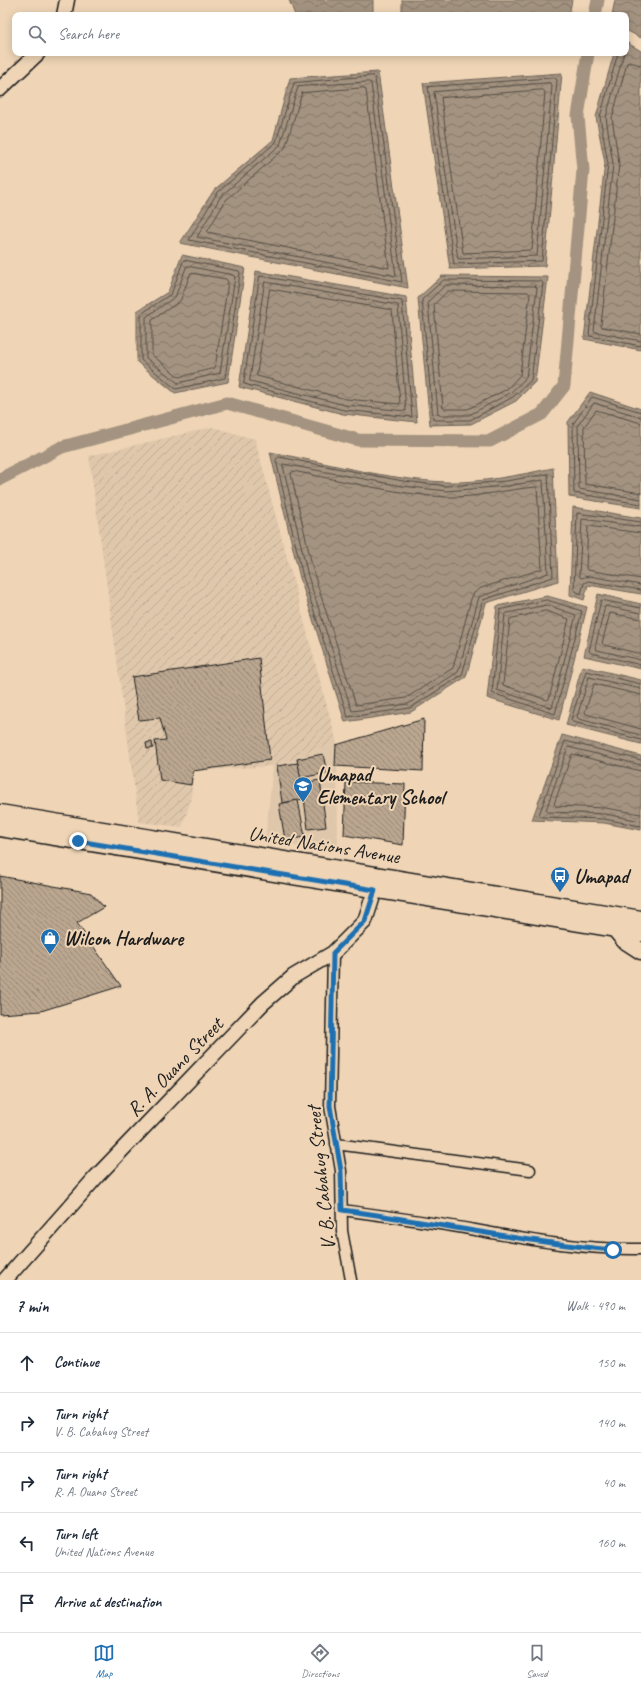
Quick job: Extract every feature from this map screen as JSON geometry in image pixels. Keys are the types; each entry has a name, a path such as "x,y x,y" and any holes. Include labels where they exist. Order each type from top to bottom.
{"main road":[{"name":"United Nations Avenue","path":"0,813 617,922 641,933"},
{"name":"United Nations Avenue","path":"0,828 375,890 617,922 641,919"},
{"path":"641,906 617,922 624,940 641,951"}],"street":[{"path":"65,12 67,0"},
{"path":"0,89 35,56"},
{"name":"R. A. Ouano Street","path":"5,1280 97,1176 263,1003 294,976 333,953 365,921 375,890"},
{"name":"V. B. Cabahug Street","path":"333,953 330,1106 341,1171 342,1232 351,1280"},
{"path":"336,1144 530,1170"},
{"path":"342,1210 417,1220 563,1246 613,1250 641,1249"}],"shaded area":[{"path":"212,427 255,439 337,743 273,766 193,771 191,800 182,827 139,822 89,456"},
{"name":"Umapad Elementary School","path":"337,743 338,853 265,841 273,766"}],"water":[{"path":"289,0 373,0 373,12 294,12"},
{"path":"402,0 572,0 570,12 402,12"},
{"path":"615,0 641,0 641,38 629,32 629,12 613,12"},
{"path":"629,44 641,51 641,350 584,339 605,163 596,117 613,56 629,56"},
{"path":"378,72 408,288 180,243 214,190 273,140 290,78"},
{"path":"562,73 545,266 450,269 423,83"},
{"path":"182,255 245,268 228,382 175,393 137,362 137,311 168,292"},
{"path":"256,271 406,297 417,422 343,414 239,387"},
{"path":"442,276 548,277 535,382 516,401 471,424 430,425 418,298"},
{"path":"590,392 641,409 641,508 569,497 568,422"},
{"path":"270,452 380,475 425,481 460,482 487,480 553,468 558,581 486,603 466,677 411,712 345,722 300,578"},
{"path":"573,507 641,518 641,594 588,585 584,600 570,595"},
{"path":"598,594 641,604 641,669 584,656"},
{"path":"547,596 587,607 559,720 487,698 497,606"},
{"path":"582,666 641,680 641,744 566,725"},
{"path":"562,735 641,756 641,830 604,823 532,820"}],"building":[{"path":"259,658 270,760 193,771 191,785 160,780 155,741 166,740 160,718 139,720 132,677"},
{"path":"424,719 423,771 335,766 336,745"},
{"path":"152,742 153,748 147,749 146,743"},
{"path":"323,754 327,773 300,778 297,759"},
{"path":"298,763 304,799 282,803 277,766"},
{"path":"320,780 326,827 308,829 302,783"},
{"path":"346,782 405,784 403,845 344,835"},
{"path":"298,800 305,837 285,840 279,804"},
{"name":"Wilcon Hardware","path":"0,876 91,893 104,907 77,923 121,986 41,1011 0,1014"}],"waterway":[{"path":"596,12 598,0"},
{"path":"0,479 62,447 227,403 358,440 490,441 542,414 564,386 583,170 578,116 588,56"}],"place":[{"name":"Umapad Elementary School","path":"303,803"},
{"name":"Umapad","path":"560,893"},
{"name":"Wilcon Hardware","path":"50,955"}],"route":[{"path":"78,841 375,890 365,921 333,953 330,1106 341,1171 342,1210 417,1220 563,1246 613,1250"}]}
